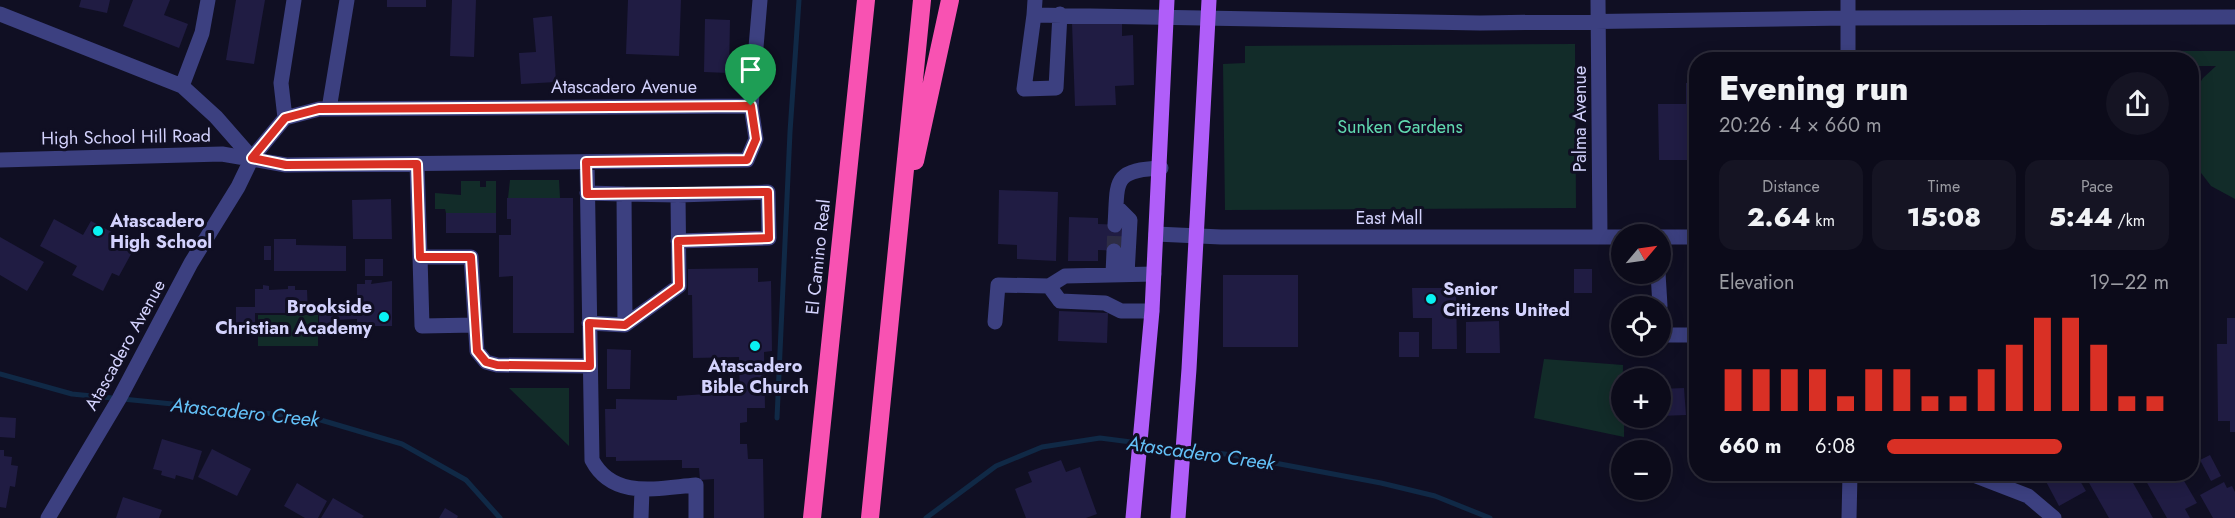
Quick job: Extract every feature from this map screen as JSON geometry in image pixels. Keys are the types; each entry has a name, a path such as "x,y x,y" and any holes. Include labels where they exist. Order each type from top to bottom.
{"highway":[{"path":"854,0 858,68"},
{"name":"El Camino Real","path":"812,518 866,0"},
{"path":"870,518 922,0"},
{"path":"896,254 950,0"}],"main road":[{"path":"1133,518 1152,311 1161,168 1167,0"},
{"path":"1178,518 1209,0"}],"street":[{"path":"182,86 202,33 208,0"},
{"path":"285,118 281,83 294,0"},
{"path":"329,109 346,0"},
{"path":"0,14 182,86 216,117 252,158 286,165 747,160 756,139 751,106 760,0"},
{"name":"Palma Avenue","path":"1599,0 1600,237"},
{"path":"1848,0 1848,52"},
{"path":"1060,14 1056,88 1024,89 1034,7 1060,14 1208,19 1599,22 1848,18 2235,17"},
{"name":"Atascadero Avenue","path":"48,518 122,393 191,263 238,187 252,158 285,118 319,109 751,106"},
{"name":"High School Hill Road","path":"0,160 222,154 252,158"},
{"path":"586,162 592,460 598,472 607,480 624,488 696,485 696,518"},
{"path":"417,164 422,326 475,325"},
{"path":"1115,225 1118,184 1126,174 1135,169 1161,168"},
{"path":"587,194 678,195 768,192 769,238 678,241"},
{"path":"624,194 625,325"},
{"path":"589,323 625,325 679,286 678,195"},
{"path":"1116,206 1130,219 1120,274"},
{"name":"East Mall","path":"1156,234 1611,237"},
{"path":"1671,237 1689,237"},
{"path":"1114,251 1120,274"},
{"path":"420,257 471,257 477,351 486,362 497,365 590,366"},
{"path":"995,322 998,285 1049,286 1065,276 1154,274"},
{"path":"1049,286 1060,301 1105,303 1121,311 1152,311"},
{"path":"1671,335 1689,335"},
{"path":"1849,518 1850,481"},
{"path":"1989,481 2028,496 2054,518"},
{"path":"641,518 642,489"}],"green space":[{"name":"Sunken Gardens","path":"1575,44 1576,208 1225,210 1223,64 1245,63 1245,46"},
{"path":"2235,51 2235,199 2211,186 2199,170 2199,84 2216,66 2199,66 2199,52 2179,52"},
{"path":"510,180 559,180 560,198 508,198"},
{"path":"461,181 480,181 480,187 486,187 486,181 496,181 496,213 446,213 445,209 435,209 435,193 461,195"},
{"path":"258,315 318,315 318,346 258,346"},
{"path":"1544,359 1623,365 1623,368 1611,368 1611,428 1624,428 1624,437 1534,418"},
{"path":"509,388 569,388 569,446"}],"building":[{"path":"81,0 110,0 107,13 79,7"},
{"path":"133,0 170,0 164,15 188,24 179,48 123,26"},
{"path":"236,0 265,0 254,64 226,60"},
{"path":"387,0 426,0 426,7 387,7"},
{"path":"452,0 476,0 474,57 450,56"},
{"path":"628,0 681,0 679,56 626,54"},
{"path":"552,16 556,82 521,84 519,53 536,52 533,18"},
{"path":"705,19 730,20 729,73 704,72"},
{"path":"1122,22 1122,36 1133,35 1134,85 1115,86 1116,105 1075,106 1072,23"},
{"path":"1686,83 1689,83 1689,182 1687,182 1687,160 1659,160 1658,104 1686,104"},
{"path":"999,190 1058,192 1056,261 1017,259 1017,245 998,244"},
{"path":"507,198 573,198 574,333 513,333 513,276 499,277 499,235 511,235 511,219 507,219"},
{"path":"391,199 392,239 353,239 352,200"},
{"path":"446,213 496,213 496,233 446,233"},
{"path":"1069,217 1098,218 1098,224 1124,225 1123,251 1098,250 1098,261 1068,261"},
{"path":"54,219 83,235 91,221 136,245 119,276 112,273 103,291 72,275 77,266 40,246"},
{"path":"0,237 44,262 27,291 0,275"},
{"path":"274,239 296,239 296,245 346,246 346,271 274,271"},
{"path":"264,246 271,246 271,260 264,260"},
{"path":"365,259 383,259 383,276 365,276"},
{"path":"758,268 758,282 771,281 772,351 764,352 765,408 747,408 747,422 740,423 740,444 747,444 748,459 763,459 764,518 714,518 714,479 700,480 699,468 682,468 682,460 616,461 616,457 606,457 605,409 616,409 616,399 677,400 677,396 706,394 740,396 739,357 693,358 692,295 688,295 688,269"},
{"path":"1574,269 1592,269 1592,293 1574,293"},
{"path":"1223,275 1298,275 1298,347 1223,347"},
{"path":"365,280 372,280 371,284 392,281 392,326 357,326 357,319 336,320 336,330 319,330 319,310 336,310 336,302 357,302 357,284 365,284"},
{"path":"263,285 269,286 269,290 288,289 288,286 295,286 295,290 307,290 308,313 255,313 255,329 236,329 236,307 255,307 255,289 263,289"},
{"path":"1412,288 1456,288 1457,349 1432,349 1432,318 1413,318"},
{"path":"1059,311 1108,313 1107,343 1058,341"},
{"path":"2227,318 2235,318 2235,432 2230,432 2230,421 2218,421 2217,344 2227,344"},
{"path":"1499,321 1500,353 1466,353 1466,322"},
{"path":"1399,332 1419,332 1419,357 1399,357"},
{"path":"607,349 631,350 630,389 607,389"},
{"path":"1684,388 1686,415 1671,416 1671,389"},
{"path":"0,417 16,418 15,438 0,437"},
{"path":"162,439 202,451 193,480 176,475 175,479 161,475 162,471 153,469"},
{"path":"212,449 251,469 237,496 198,477"},
{"path":"0,450 4,450 4,456 12,457 11,465 18,466 15,487 10,486 6,508 0,507"},
{"path":"2210,455 2221,476 2211,481 2200,460"},
{"path":"1061,460 1066,472 1080,467 1097,514 1086,518 1026,518 1015,489 1032,482 1028,472"},
{"path":"2046,481 2080,481 2086,491 2059,506"},
{"path":"2088,481 2132,481 2153,518 2109,518"},
{"path":"2146,481 2184,481 2197,503 2185,509 2190,518 2167,518"},
{"path":"2224,482 2227,488 2232,486 2235,492 2235,518 2213,518 2200,495"},
{"path":"297,483 327,501 318,518 305,518 284,506"},
{"path":"123,497 162,510 159,518 116,518"},
{"path":"333,498 364,516 362,518 321,518"},
{"path":"445,508 458,516 457,518 439,518"}],"waterway":[{"path":"777,418 790,132 799,0"},
{"name":"Atascadero Creek","path":"0,374 72,394 314,418 402,444 466,480 500,518"},
{"name":"Atascadero Creek","path":"926,518 996,466 1042,447 1100,438 1232,455 1381,483 1435,496 1490,518"}],"tunnel":[{"path":"1114,251 1115,225"}],"place":[{"name":"Atascadero High School","path":"98,231"},
{"name":"Senior Citizens United","path":"1431,299"},
{"name":"Brookside Christian Academy","path":"384,317"},
{"name":"Atascadero Bible Church","path":"755,346"}],"route":[{"path":"751,106 756,139 747,160 586,162 587,194 678,195 768,192 769,238 678,241 679,286 625,325 589,323 590,366 497,365 486,362 477,351 471,257 420,257 417,164 286,165 252,158 285,118 319,109 751,106"}]}
